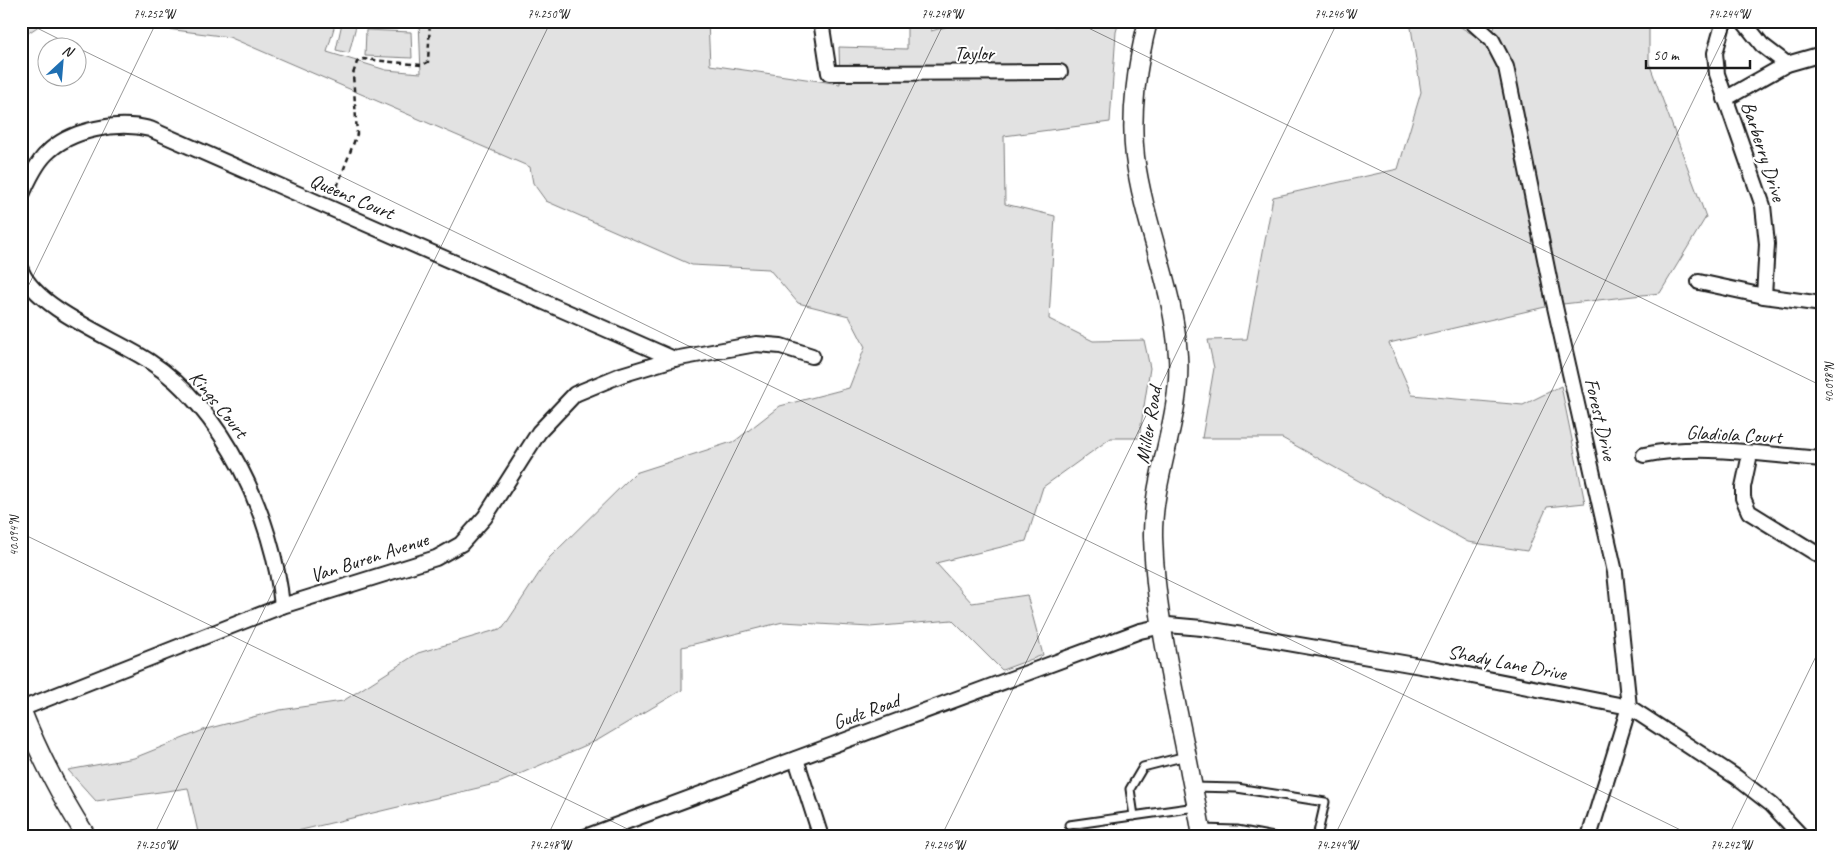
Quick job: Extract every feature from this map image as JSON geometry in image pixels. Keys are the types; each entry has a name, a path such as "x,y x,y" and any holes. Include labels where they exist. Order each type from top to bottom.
{"street":[{"name":"Taylor","path":"821,21 829,73 1060,72"},
{"name":"Miller Road","path":"1148,21 1138,73 1134,121 1135,156 1143,197 1173,308 1178,358 1178,395 1157,493 1153,535 1157,597 1201,833"},
{"name":"Forest Drive","path":"1471,21 1492,40 1506,67 1553,298 1615,572 1629,707 1589,837"},
{"name":"Barberry Drive","path":"1724,21 1715,53 1717,74 1763,206 1767,244 1764,296"},
{"path":"1743,21 1762,45 1787,64"},
{"path":"1726,99 1787,64 1822,54"},
{"name":"Queens Court","path":"24,191 45,155 57,144 90,130 118,124 150,129 674,359"},
{"name":"Kings Court","path":"21,270 36,293 60,311 148,360 174,378 198,402 233,451 266,529 280,576 282,606"},
{"path":"1699,282 1764,296 1822,304"},
{"name":"Van Buren Avenue","path":"21,709 282,606 436,558 461,544 484,517 539,432 575,394 621,375 674,359 756,344 781,346 812,356"},
{"name":"Gladiola Court","path":"1644,455 1663,451 1700,450 1822,459"},
{"path":"1750,454 1743,487 1743,498 1749,512 1822,557"},
{"name":"Shady Lane Drive","path":"1162,626 1202,628 1422,666 1629,707 1736,777 1772,805 1802,837"},
{"name":"Gudz Road","path":"585,837 1140,631 1162,626"},
{"path":"21,709 58,790 87,837"},
{"path":"796,758 821,837"}],"lane":[{"path":"1134,816 1130,789 1143,767 1186,755"},
{"path":"1192,787 1237,788 1325,802 1317,837"},
{"path":"1069,825 1196,807"},
{"path":"1201,833 1237,830 1274,837"}],"path":[{"path":"328,208 357,134 352,74 357,62 364,59 422,65 428,62 430,54 430,21"}],"shaded area":[{"path":"21,21 46,21 21,38"},
{"path":"105,21 336,21 327,52 386,70 421,73 419,21 708,21 710,65 840,84 839,47 907,49 907,21 931,21 931,31 967,21 1053,21 1053,26 1118,25 1110,122 1004,136 1005,204 1055,216 1049,319 1093,341 1144,340 1150,368 1139,438 1111,438 1043,487 1026,541 936,563 972,603 1027,595 1043,655 1002,670 952,620 870,627 783,622 682,647 682,690 598,740 499,783 272,837 199,837 188,788 96,801 68,770 134,758 206,729 280,710 343,701 418,653 503,628 549,558 635,473 735,441 780,406 849,388 865,347 849,316 798,303 769,269 692,265 546,201 533,183 530,167 229,37"},
{"path":"1410,21 1451,21 1488,44 1497,21 1649,21 1649,63 1706,217 1660,293 1554,305 1389,343 1412,395 1523,405 1561,386 1585,503 1547,507 1527,551 1468,542 1282,438 1202,438 1214,368 1208,340 1247,339 1273,197 1398,169 1421,92"},
{"path":"342,23 356,26 349,53 336,50"},
{"path":"366,30 411,32 412,58 365,56"}]}
